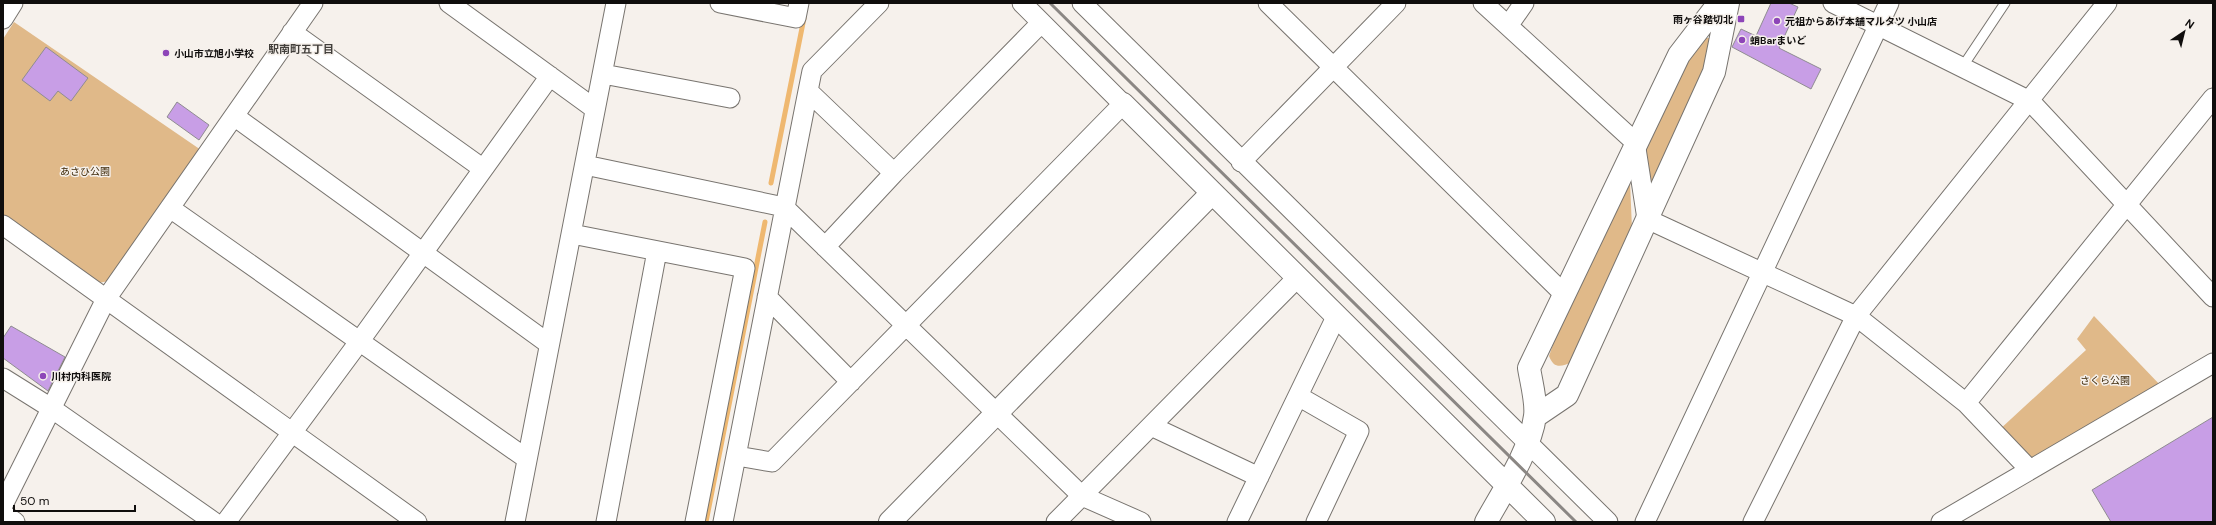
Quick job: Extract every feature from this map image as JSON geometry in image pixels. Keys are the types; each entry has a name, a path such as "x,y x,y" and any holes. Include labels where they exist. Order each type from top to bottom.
{"street":[{"path":"3,19 13,3"},
{"path":"3,505 106,299 313,3"},
{"path":"449,3 596,109"},
{"path":"517,522 527,459 616,3"},
{"path":"720,3 796,18 799,3"},
{"path":"723,522 812,71 879,3"},
{"path":"1022,3 1544,522"},
{"path":"1082,3 1241,162 1608,522"},
{"path":"1268,3 1564,294"},
{"path":"1241,162 1396,3"},
{"path":"1483,3 1636,142 1647,219"},
{"path":"1508,26 1524,3"},
{"path":"1486,522 1507,486 1528,444 1536,416 1529,368 1679,55 1719,3"},
{"path":"1536,416 1566,395 1714,72 1728,3"},
{"path":"1834,3 1879,24 2030,101 2128,204 2213,297"},
{"path":"1645,522 1889,3"},
{"path":"1753,522 1856,316 2030,101 2107,3"},
{"path":"825,247 894,173 1042,23"},
{"path":"292,32 482,168"},
{"path":"603,74 730,98"},
{"path":"226,522 291,432 359,342 482,168 550,76"},
{"path":"808,91 894,173"},
{"path":"1966,404 2213,98"},
{"path":"737,456 772,462 1123,104"},
{"path":"234,116 550,344"},
{"path":"585,165 784,207 1082,496 1142,522"},
{"path":"890,522 1212,193"},
{"path":"170,208 527,459"},
{"path":"1647,219 1856,316 1966,404 2030,470"},
{"path":"3,225 417,522"},
{"path":"572,234 744,268 695,522"},
{"path":"606,522 657,251"},
{"path":"1056,522 1298,277"},
{"path":"767,297 851,382"},
{"path":"1237,522 1337,315"},
{"path":"1941,522 2213,363"},
{"path":"3,378 51,408 214,522"},
{"path":"1298,396 1359,431 1316,522"},
{"path":"1151,426 1259,477"},
{"path":"3,514 15,522"}],"lane":[{"path":"1963,66 2004,3"}],"green space":[{"name":"あさひ公園","path":"14,22 201,150 109,281 98,283 3,215 3,39"},
{"path":"1706,38 1709,38 1711,42 1707,63 1648,196 1644,146 1689,54"},
{"path":"1630,181 1632,229 1572,362 1558,366 1553,363 1549,356 1565,311"},
{"name":"さくら公園","path":"2094,316 2162,387 2030,466 1998,431 2086,350 2077,339"}],"building":[{"path":"1771,3 1789,3 1798,7 1779,48 1821,69 1811,89 1732,47 1741,29 1756,36"},
{"path":"46,47 88,78 71,101 58,91 50,101 22,80"},
{"path":"177,102 209,125 199,140 167,117"},
{"name":"川村内科医院","path":"11,326 65,357 48,391 3,358 3,338"},
{"path":"2213,417 2213,522 2111,522 2092,490"}],"waterway":[{"path":"771,183 804,18"},
{"path":"706,522 765,222"}],"railway":[{"path":"1050,3 1576,522"}],"place":[{"name":"雨ヶ谷踏切北","path":"1741,19"},
{"name":"元祖からあげ本舗マルタツ 小山店","path":"1777,21"},
{"name":"蛸Barまいど","path":"1742,40"},
{"name":"小山市立旭小学校","path":"166,53"},
{"name":"川村内科医院","path":"43,376"}],"district":[{"name":"駅南町五丁目","path":"301,49"}]}
